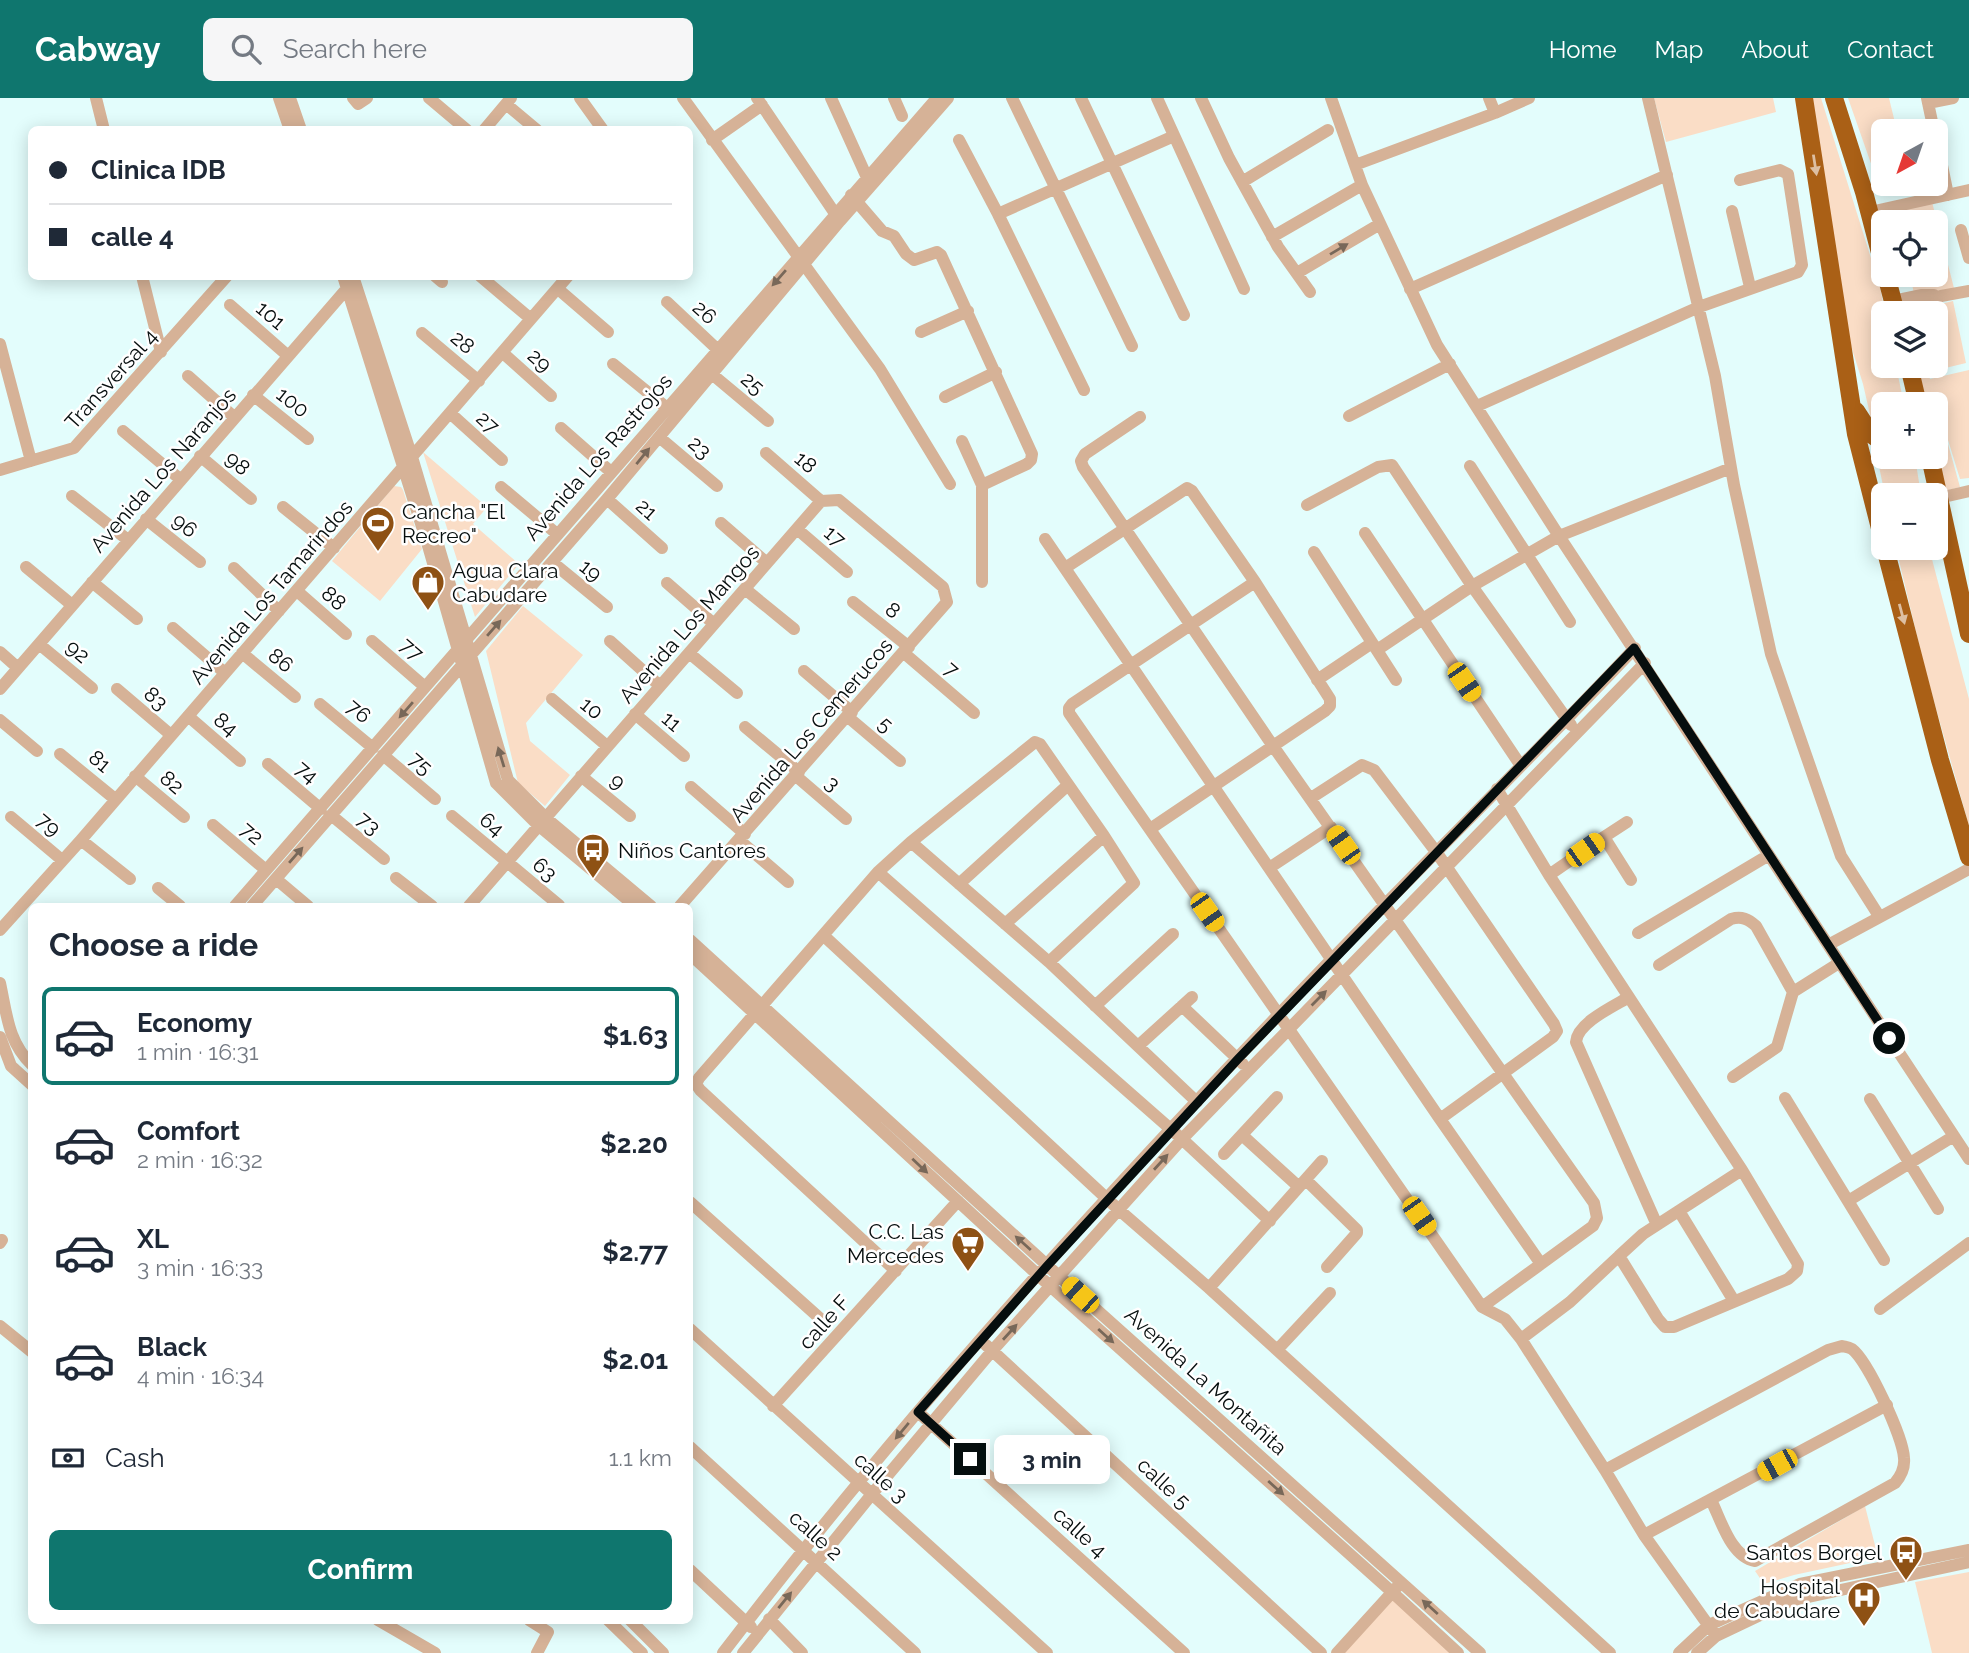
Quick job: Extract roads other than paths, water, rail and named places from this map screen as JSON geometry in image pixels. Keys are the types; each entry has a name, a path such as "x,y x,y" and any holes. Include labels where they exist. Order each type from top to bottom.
{"highway":[{"path":"1804,98 1856,434 1871,492"},
{"path":"1834,98 1871,216"},
{"path":"1852,405 1871,435"},
{"path":"1948,546 1969,634"},
{"path":"1888,560 1940,760 1969,857"}],"street":[{"path":"96,98 103,126"},
{"path":"279,98 289,126"},
{"path":"290,98 300,126"},
{"path":"353,98 358,104 367,98"},
{"path":"429,98 462,126"},
{"path":"580,98 599,124"},
{"path":"683,98 880,369 950,484"},
{"path":"831,98 869,181"},
{"path":"894,98 902,116"},
{"name":"Avenida Los Rastrojos","path":"238,903 271,875 378,751 471,654 607,499 713,375 802,260 937,98"},
{"name":"Avenida Los Rastrojos","path":"869,181 948,98"},
{"path":"1012,98 1132,346"},
{"path":"1081,98 1184,315"},
{"path":"1157,98 1244,289"},
{"path":"1201,98 1272,237 1310,292"},
{"path":"1331,98 1362,185 1437,345 1559,536 1969,1159"},
{"path":"1489,98 1495,113"},
{"path":"1354,164 1529,98"},
{"path":"1648,98 1715,376 1731,468 1771,654 1841,856 1879,916"},
{"path":"1932,119 1928,101 1953,98"},
{"path":"487,126 509,101 533,126"},
{"path":"712,140 759,102 838,217"},
{"path":"1242,182 1328,130"},
{"path":"998,214 1174,136"},
{"path":"959,140 1084,390"},
{"path":"1477,406 1699,307 1798,272 1802,265 1788,174 1780,170 1740,180"},
{"path":"1410,289 1667,175"},
{"path":"1272,237 1362,185"},
{"path":"1948,195 1969,190"},
{"path":"1870,212 1943,196"},
{"path":"854,198 882,230 894,236 910,258 914,260 933,253 941,255 996,372 1032,454 1027,464 982,485"},
{"path":"1732,211 1750,287"},
{"path":"1297,273 1380,224"},
{"path":"1962,230 1969,258"},
{"name":"Avenida Los Rastrojos","path":"378,751 425,687 556,534 717,349 802,260"},
{"path":"143,280 161,352"},
{"name":"Transversal 4","path":"0,470 74,448 224,280"},
{"name":"Avenida Los Naranjos","path":"0,689 350,280"},
{"path":"351,280 467,639 508,780 543,822 632,903"},
{"path":"485,280 531,319"},
{"name":"Avenida Los Tamarindos","path":"31,903 62,860 565,280"},
{"path":"558,289 608,332"},
{"path":"1921,301 1969,291"},
{"name":"26","path":"667,302 717,349"},
{"name":"101","path":"230,305 287,355"},
{"path":"921,332 968,311"},
{"name":"28","path":"422,333 479,381"},
{"path":"0,344 30,461"},
{"name":"29","path":"503,353 551,396"},
{"path":"613,364 667,408"},
{"path":"1349,416 1450,364"},
{"path":"945,397 996,372"},
{"name":"25","path":"713,375 768,421"},
{"path":"188,376 234,417"},
{"name":"100","path":"253,395 308,439"},
{"name":"27","path":"450,413 502,460"},
{"path":"1140,417 1085,454 1081,461 1083,467 1273,746 1597,1211 1597,1218 1588,1232 1482,1307"},
{"path":"561,428 611,472"},
{"path":"123,432 180,479"},
{"name":"23","path":"659,437 717,486"},
{"path":"962,441 982,485 982,582"},
{"name":"18","path":"766,453 821,501"},
{"name":"98","path":"200,456 251,499"},
{"path":"408,462 461,664 496,783 647,903"},
{"path":"1307,505 1378,467 1392,465 1472,586 1577,734"},
{"path":"1470,466 1570,622"},
{"path":"1317,680 1559,536 1731,468"},
{"path":"501,487 556,534"},
{"path":"1065,568 1187,488 1192,491 1255,582 1330,699 1330,706 1150,829"},
{"path":"1948,507 1969,491"},
{"path":"72,496 128,540"},
{"name":"21","path":"607,499 662,548"},
{"name":"Avenida Los Cemerucos","path":"683,903 947,602 943,587 847,505 839,500 821,501"},
{"name":"Avenida Los Mangos","path":"472,903 821,501"},
{"path":"283,507 334,548"},
{"name":"96","path":"146,519 200,562"},
{"path":"721,523 767,563"},
{"name":"17","path":"797,529 847,572"},
{"path":"1365,533 1521,766"},
{"path":"1045,539 1541,1264"},
{"path":"1314,552 1396,680"},
{"name":"19","path":"552,562 607,607"},
{"path":"26,567 72,605"},
{"path":"234,568 279,611"},
{"path":"92,582 137,619"},
{"path":"1255,582 1072,704 1069,713 1482,1307 1505,1319 1521,1339 1644,1535 1713,1631"},
{"path":"667,583 714,624"},
{"path":"744,589 793,629"},
{"name":"88","path":"297,591 346,634"},
{"name":"8","path":"853,602 906,650"},
{"path":"173,628 225,673"},
{"name":"77","path":"372,641 425,687"},
{"path":"610,641 660,686"},
{"name":"92","path":"39,644 92,688"},
{"path":"723,1653 918,1412 1038,1276 1331,960 1634,648"},
{"name":"7","path":"906,650 974,713"},
{"path":"0,652 18,668"},
{"name":"86","path":"242,653 295,697"},
{"path":"689,653 737,693"},
{"path":"743,1653 992,1351 1118,1209 1182,1139 1645,663"},
{"name":"5","path":"804,671 900,761"},
{"name":"83","path":"117,689 172,735"},
{"name":"10","path":"552,699 607,747"},
{"name":"76","path":"320,704 378,751"},
{"name":"11","path":"635,714 684,757"},
{"name":"84","path":"188,716 240,761"},
{"path":"0,720 37,751"},
{"name":"3","path":"745,727 846,819"},
{"path":"896,1271 696,1084 878,872 1035,742 1040,744 1134,883 1049,962"},
{"name":"75","path":"378,751 435,799"},
{"name":"81","path":"60,754 116,799"},
{"name":"74","path":"268,764 326,812"},
{"path":"1311,798 1362,765 1374,770 1437,853 1554,1024 1556,1031 1553,1037 1440,1119"},
{"name":"82","path":"135,776 184,817"},
{"name":"9","path":"582,776 630,816"},
{"path":"959,884 1068,785"},
{"path":"691,787 788,882"},
{"path":"1497,789 1549,875 1742,1170 1798,1264 1797,1271 1788,1279 1674,1328 1665,1327 1619,1256"},
{"name":"73","path":"326,812 384,859"},
{"name":"64","path":"452,816 507,862"},
{"name":"79","path":"11,817 62,860"},
{"path":"1549,875 1626,822"},
{"name":"72","path":"213,825 304,903"},
{"path":"1269,867 1331,827"},
{"path":"1004,923 1104,836"},
{"path":"1604,837 1631,880"},
{"path":"81,840 130,879"},
{"path":"911,842 1049,962 1197,1102"},
{"path":"1638,933 1769,855"},
{"name":"63","path":"507,862 557,903"},
{"path":"1828,945 1969,869"},
{"path":"878,872 1182,1139 1270,1222"},
{"name":"Avenida Los Rastrojos","path":"254,903 271,875"},
{"path":"396,878 428,903"},
{"path":"158,888 176,903"},
{"name":"Avenida Los Tamarindos","path":"0,930 28,906"},
{"path":"1659,965 1731,919 1739,917 1756,926 1793,992"},
{"path":"1095,1006 1173,934"},
{"path":"823,935 1118,1209 1209,1288 1610,1653"},
{"name":"Avenida La Montañita","path":"693,943 1038,1276 1458,1653"},
{"name":"Avenida La Montañita","path":"693,956 759,1009 1480,1653"},
{"path":"1733,1077 1777,1046 1793,992 1839,963"},
{"path":"0,984 11,1034 19,1053 28,1061"},
{"path":"1138,1046 1192,997"},
{"path":"1629,997 1583,1026 1576,1036 1576,1042 1657,1225"},
{"path":"1182,1006 1250,1070"},
{"path":"0,1037 11,1066 28,1082"},
{"path":"1224,1154 1277,1097"},
{"path":"1785,1098 1884,1260"},
{"path":"1870,1099 1938,1209"},
{"path":"1242,1135 1357,1230 1327,1267"},
{"path":"1848,1201 1954,1136"},
{"path":"1209,1288 1322,1161"},
{"path":"1521,1339 1570,1302 1657,1225 1742,1170"},
{"name":"calle F","path":"773,1406 958,1201"},
{"path":"693,1205 824,1322"},
{"path":"1679,1211 1734,1301"},
{"path":"1880,1309 1969,1243"},
{"path":"1277,1350 1330,1293"},
{"name":"calle 3","path":"693,1332 1047,1653"},
{"path":"2,1333 27,1348"},
{"name":"calle 5","path":"981,1340 1321,1653"},
{"path":"1605,1470 1835,1347 1849,1347 1855,1352 1898,1430 1905,1458 1900,1477 1888,1488 1755,1561 1736,1551 1711,1500"},
{"path":"1644,1535 1886,1405"},
{"name":"calle 4","path":"918,1412 1184,1653"},
{"name":"calle 2","path":"693,1450 915,1653"},
{"path":"1679,1653 1713,1631 1800,1584 1969,1550"},
{"path":"1697,1653 1713,1631 1790,1601 1969,1562"},
{"path":"693,1573 758,1633"},
{"path":"1338,1653 1402,1582"},
{"path":"769,1619 802,1653"},
{"path":"385,1624 435,1653"},
{"path":"535,1624 548,1632 537,1653"},
{"path":"612,1624 642,1653"},
{"path":"635,1624 663,1653"}],"place":[{"name":"Cancha \"El Recreo\"","path":"378,553"},
{"name":"Agua Clara Cabudare","path":"428,612"},
{"name":"Niños Cantores","path":"593,880"},
{"name":"C.C. Las Mercedes","path":"968,1273"},
{"name":"Santos Borgel","path":"1906,1582"},
{"name":"Hospital de Cabudare","path":"1864,1628"}]}
